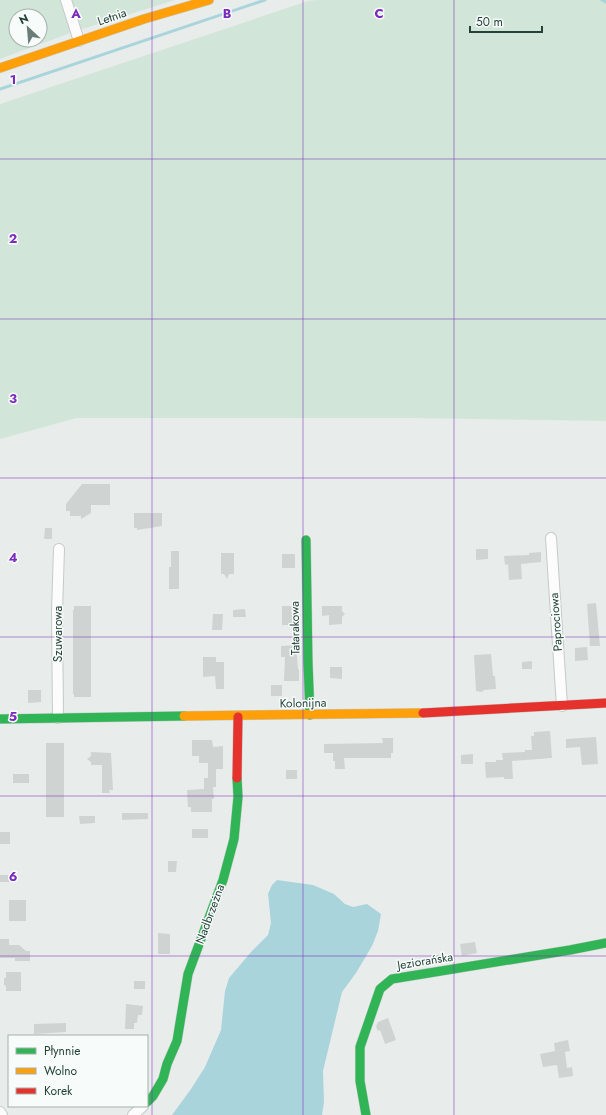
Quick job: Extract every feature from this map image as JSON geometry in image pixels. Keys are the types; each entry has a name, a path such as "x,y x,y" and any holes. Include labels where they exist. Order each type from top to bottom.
{"street":[{"path":"66,0 79,41"},
{"name":"Letnia","path":"0,68 144,19 209,0"},
{"name":"Paprociowa","path":"551,538 562,706"},
{"name":"Tatarakowa","path":"306,540 310,715"},
{"name":"Szuwarowa","path":"58,718 57,612 59,549"},
{"name":"Kolonijna","path":"0,719 238,717 432,713 606,703"},
{"name":"Nadbrzeżna","path":"148,1101 153,1096 163,1079 167,1064 177,1041 188,974 223,880 234,839 238,797 238,717"},
{"name":"Jeziorańska","path":"366,1115 360,1081 360,1047 380,989 392,979 606,943"},
{"path":"133,1115 142,1107"}],"green space":[{"path":"0,0 175,0 48,41 48,8 8,8 8,48 30,48 0,59"},
{"path":"606,0 606,421 410,418 77,418 0,439 0,104 308,1"}],"water":[{"path":"277,880 313,885 334,894 345,904 353,907 367,904 381,914 378,931 372,946 356,973 342,992 323,1071 324,1102 322,1115 172,1115 205,1067 221,1030 225,991 229,978 268,935 271,923 268,894 272,885"}],"building":[{"path":"82,484 110,484 110,505 91,505 91,513 81,519 81,516 70,516 70,511 66,511 66,504"},
{"path":"134,513 162,513 162,526 137,530 137,528 134,528"},
{"path":"45,528 52,528 52,539 44,539"},
{"path":"476,549 488,549 488,559 476,560"},
{"path":"171,551 179,551 179,589 169,589"},
{"path":"541,552 541,562 521,564 522,579 509,580 508,564 505,565 504,556 529,555 529,553"},
{"path":"221,553 234,553 234,574 229,574 227,579 224,574 221,574"},
{"path":"282,554 295,554 295,568 282,568"},
{"path":"596,603 600,646 590,646 587,604"},
{"path":"74,606 91,606 91,697 74,697 73,694"},
{"path":"282,606 295,606 294,625 282,625"},
{"path":"322,606 342,606 342,611 345,614 342,617 342,624 329,625 329,615 322,616"},
{"path":"245,609 246,617 233,617 233,610"},
{"path":"213,614 223,614 222,630 212,630"},
{"path":"296,645 299,681 284,681 285,657 281,657 281,646"},
{"path":"587,647 588,660 575,661 575,648"},
{"path":"491,654 496,689 484,690 482,692 476,691 474,655"},
{"path":"203,657 216,657 216,662 224,662 224,689 216,689 215,676 203,677"},
{"path":"532,661 532,669 522,669 522,662"},
{"path":"330,667 342,667 342,679 330,678"},
{"path":"271,685 282,685 282,696 271,696"},
{"path":"28,690 41,690 41,702 28,703"},
{"path":"550,731 552,758 512,761 513,779 504,779 504,777 486,778 485,762 496,762 496,760 503,760 502,753 525,752 525,750 532,750 531,736 534,736 534,732"},
{"path":"596,737 598,764 582,765 580,747 566,748 566,739"},
{"path":"382,738 393,738 393,753 391,753 391,758 344,758 345,769 335,769 333,753 324,753 324,744 383,743"},
{"path":"192,740 212,740 213,747 223,746 223,769 216,769 216,787 213,787 214,799 212,799 212,812 191,812 191,807 188,807 187,790 204,789 204,778 208,778 208,763 199,763 199,756 192,756"},
{"path":"46,743 64,743 64,817 46,817"},
{"path":"91,752 111,753 113,790 109,790 110,793 102,793 102,765 91,765 91,762 87,759 91,756"},
{"path":"473,754 473,764 461,764 461,755"},
{"path":"286,770 297,770 297,779 286,779"},
{"path":"13,774 29,774 29,783 13,783"},
{"path":"122,813 148,813 148,819 122,820"},
{"path":"79,816 95,816 95,823 80,824"},
{"path":"192,829 208,829 208,838 192,838"},
{"path":"0,832 10,832 10,844 0,844"},
{"path":"168,861 177,861 176,872 168,872"},
{"path":"0,875 10,875 10,882 0,882"},
{"path":"9,900 26,900 26,921 9,921"},
{"path":"158,933 170,934 170,954 158,954"},
{"path":"0,939 9,939 9,945 19,945 26,951 30,951 30,961 15,961 15,958 0,958"},
{"path":"475,942 477,953 462,956 460,944"},
{"path":"6,972 21,972 21,991 6,991 4,978 6,978"},
{"path":"134,981 145,981 145,989 134,989"},
{"path":"126,1004 143,1006 142,1015 138,1015 137,1023 134,1023 134,1029 125,1029"},
{"path":"388,1018 396,1040 385,1044 380,1030 378,1031 376,1027 378,1022"},
{"path":"66,1023 66,1032 34,1034 34,1024"},
{"path":"568,1040 570,1051 565,1052 567,1068 572,1067 573,1076 559,1078 557,1065 543,1067 540,1054 555,1051 554,1043"}],"waterway":[{"path":"0,89 265,0"},
{"path":"602,0 606,2"}],"traffic: fast":[{"path":"306,540 310,715"},
{"path":"0,719 184,716"},
{"path":"148,1101 153,1096 163,1079 167,1064 177,1041 188,974 223,880 234,839 238,797 237,778"},
{"path":"366,1115 360,1081 360,1047 380,989 392,979 606,943"}],"traffic: slow":[{"path":"0,68 144,19 209,0"},
{"path":"184,716 423,713"}],"traffic: jam":[{"path":"423,713 606,703"},
{"path":"237,778 238,717"}]}
